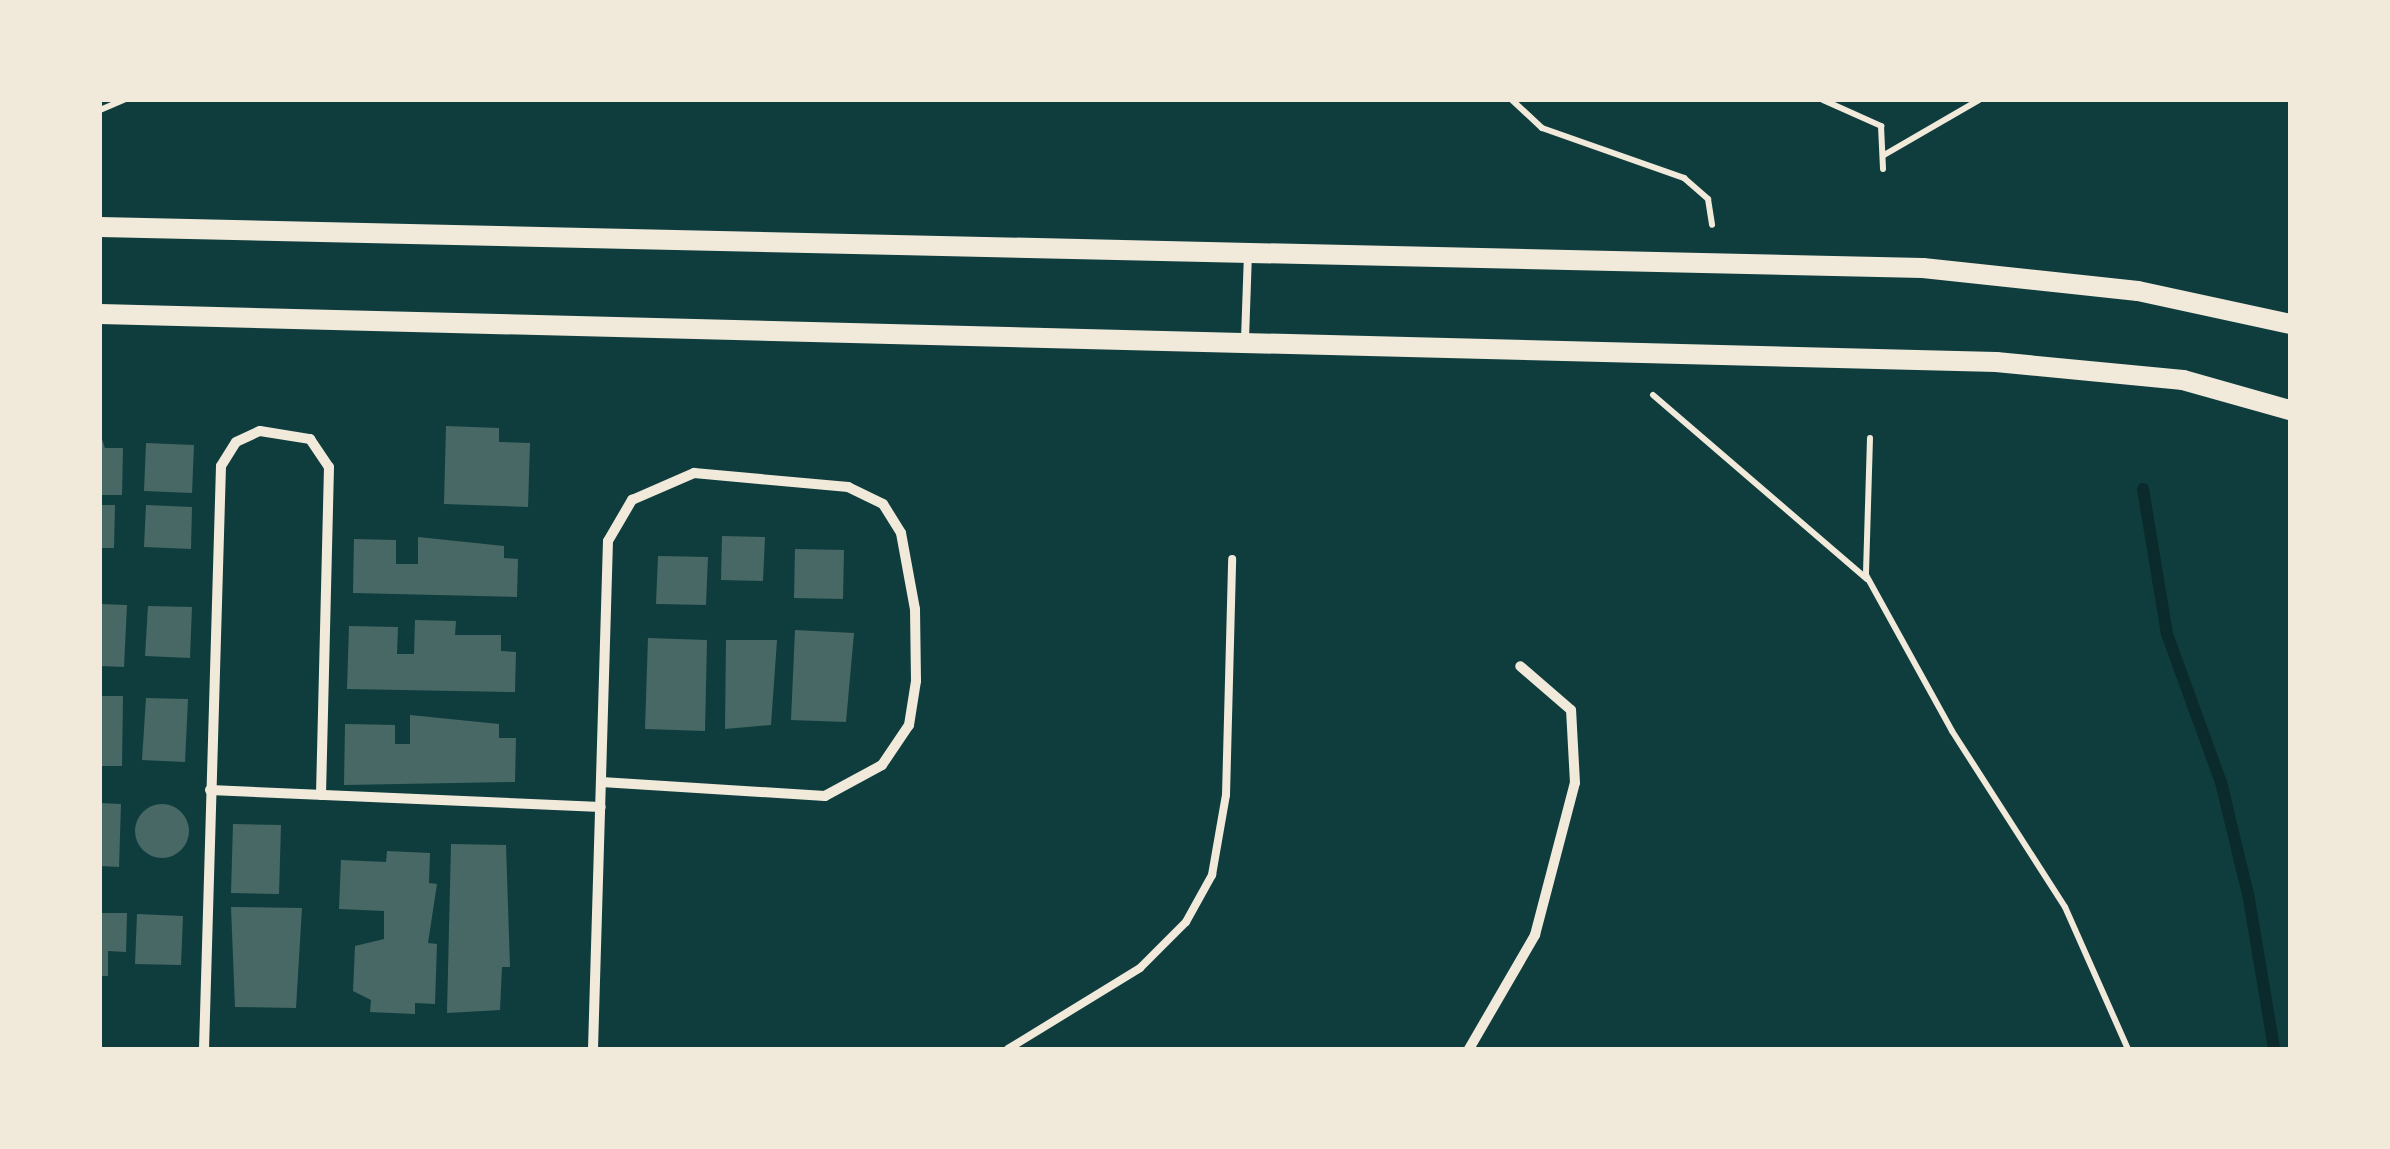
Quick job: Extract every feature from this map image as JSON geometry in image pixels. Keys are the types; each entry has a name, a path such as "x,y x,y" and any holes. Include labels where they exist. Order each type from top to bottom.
{"main road":[{"path":"100,227 1923,268 2138,292 2290,324"},
{"path":"100,314 1245,339 2067,366 2182,380 2290,410"}],"street":[{"path":"204,1049 220,466 248,434 292,432 320,448 331,483 321,795"},
{"path":"593,1049 608,541 632,500 694,473 848,487 882,504 901,533 916,645 909,726 882,765 824,796 602,782"},
{"path":"1470,1049 1535,934 1575,784 1571,710 1520,666"},
{"path":"210,790 601,807"}],"lane":[{"path":"1245,339 1248,255"},
{"path":"1008,1049 1140,968 1186,922 1212,875 1226,795 1232,559"}],"path":[{"path":"100,110 124,100"},
{"path":"1512,100 1542,128 1684,178 1708,199 1712,225"},
{"path":"1822,100 1881,126 1883,170"},
{"path":"1884,155 1979,100"},
{"path":"1652,394 1870,581 1952,731 2066,906 2128,1049"},
{"path":"1870,438 1870,581"}],"building":[{"path":"446,426 499,428 499,442 530,443 528,507 444,504"},
{"path":"100,433 105,448 123,448 122,495 100,495"},
{"path":"146,443 194,445 192,493 144,491"},
{"path":"100,505 115,505 114,548 100,548"},
{"path":"146,505 192,507 191,549 144,547"},
{"path":"722,536 765,537 763,581 721,580"},
{"path":"418,537 504,546 504,558 518,559 517,597 353,593 354,539 396,540 396,564 418,564"},
{"path":"795,549 844,550 843,599 794,598"},
{"path":"658,556 708,557 706,605 656,604"},
{"path":"100,604 127,605 124,667 100,666"},
{"path":"148,606 192,607 190,658 145,656"},
{"path":"415,620 456,621 455,635 501,635 501,651 516,652 515,692 347,689 349,626 398,627 397,654 414,654"},
{"path":"795,630 854,633 846,722 791,720"},
{"path":"648,638 707,640 705,731 645,729"},
{"path":"726,640 777,640 771,725 725,729"},
{"path":"100,696 123,696 122,766 100,766"},
{"path":"146,698 188,699 185,762 142,760"},
{"path":"410,715 499,724 499,738 516,738 515,782 344,785 345,724 395,725 395,744 410,744"},
{"path":"100,803 121,804 119,867 100,866"},
{"path":"162,804 181,812 189,831 181,850 162,858 143,850 135,831 143,812"},
{"path":"233,824 281,825 279,894 231,893"},
{"path":"451,844 506,845 510,967 502,967 500,1010 447,1013"},
{"path":"387,851 430,853 429,883 437,884 428,943 437,944 435,1004 415,1003 415,1014 370,1012 371,1000 353,991 355,946 384,939 384,911 339,909 341,860 386,862"},
{"path":"231,907 302,908 296,1008 235,1007"},
{"path":"100,913 127,913 126,952 108,951 108,976 100,976"},
{"path":"137,914 183,916 181,965 135,964"}],"waterway":[{"path":"2143,489 2167,634 2221,782 2249,899 2274,1049"}]}
